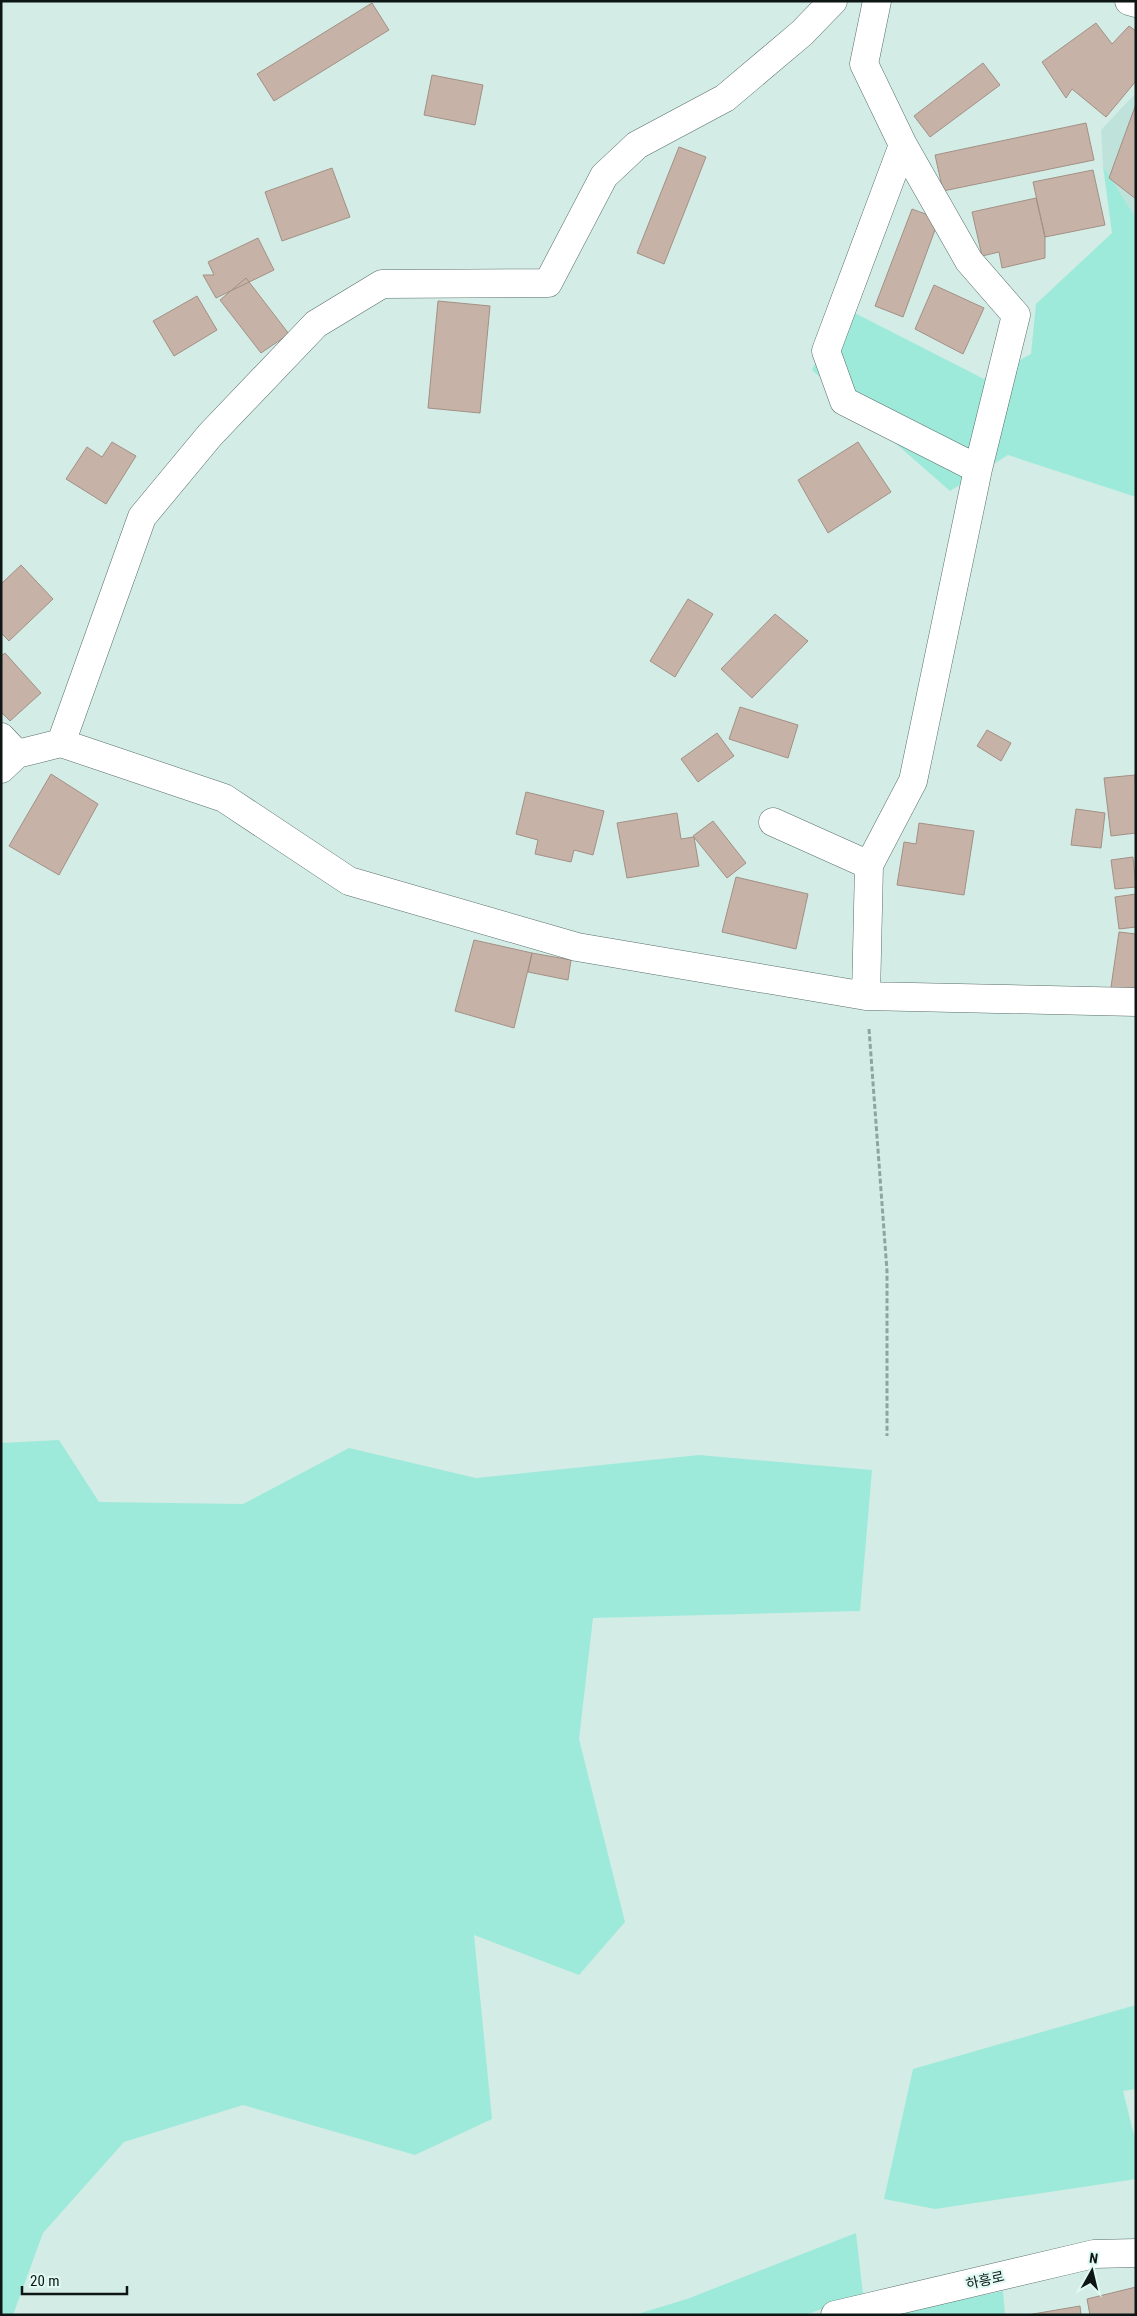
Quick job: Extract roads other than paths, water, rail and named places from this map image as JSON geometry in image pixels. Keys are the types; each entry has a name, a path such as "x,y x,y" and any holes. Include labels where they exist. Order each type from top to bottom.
{"street":[{"path":"61,743 142,517 210,435 316,324 382,284 548,283 604,176 637,145 725,98 802,33 833,1"},
{"path":"866,996 869,864 913,781 978,469 1016,315 969,261 902,145 864,64 877,1"},
{"path":"1129,1 1136,3"},
{"path":"902,145 826,351 844,402 978,469"},
{"path":"6,753 61,743 224,798 349,881 577,947 866,996 1136,1002"},
{"path":"773,822 869,864"},
{"name":"하흥로","path":"835,2315 1094,2254 1136,2254"}]}
